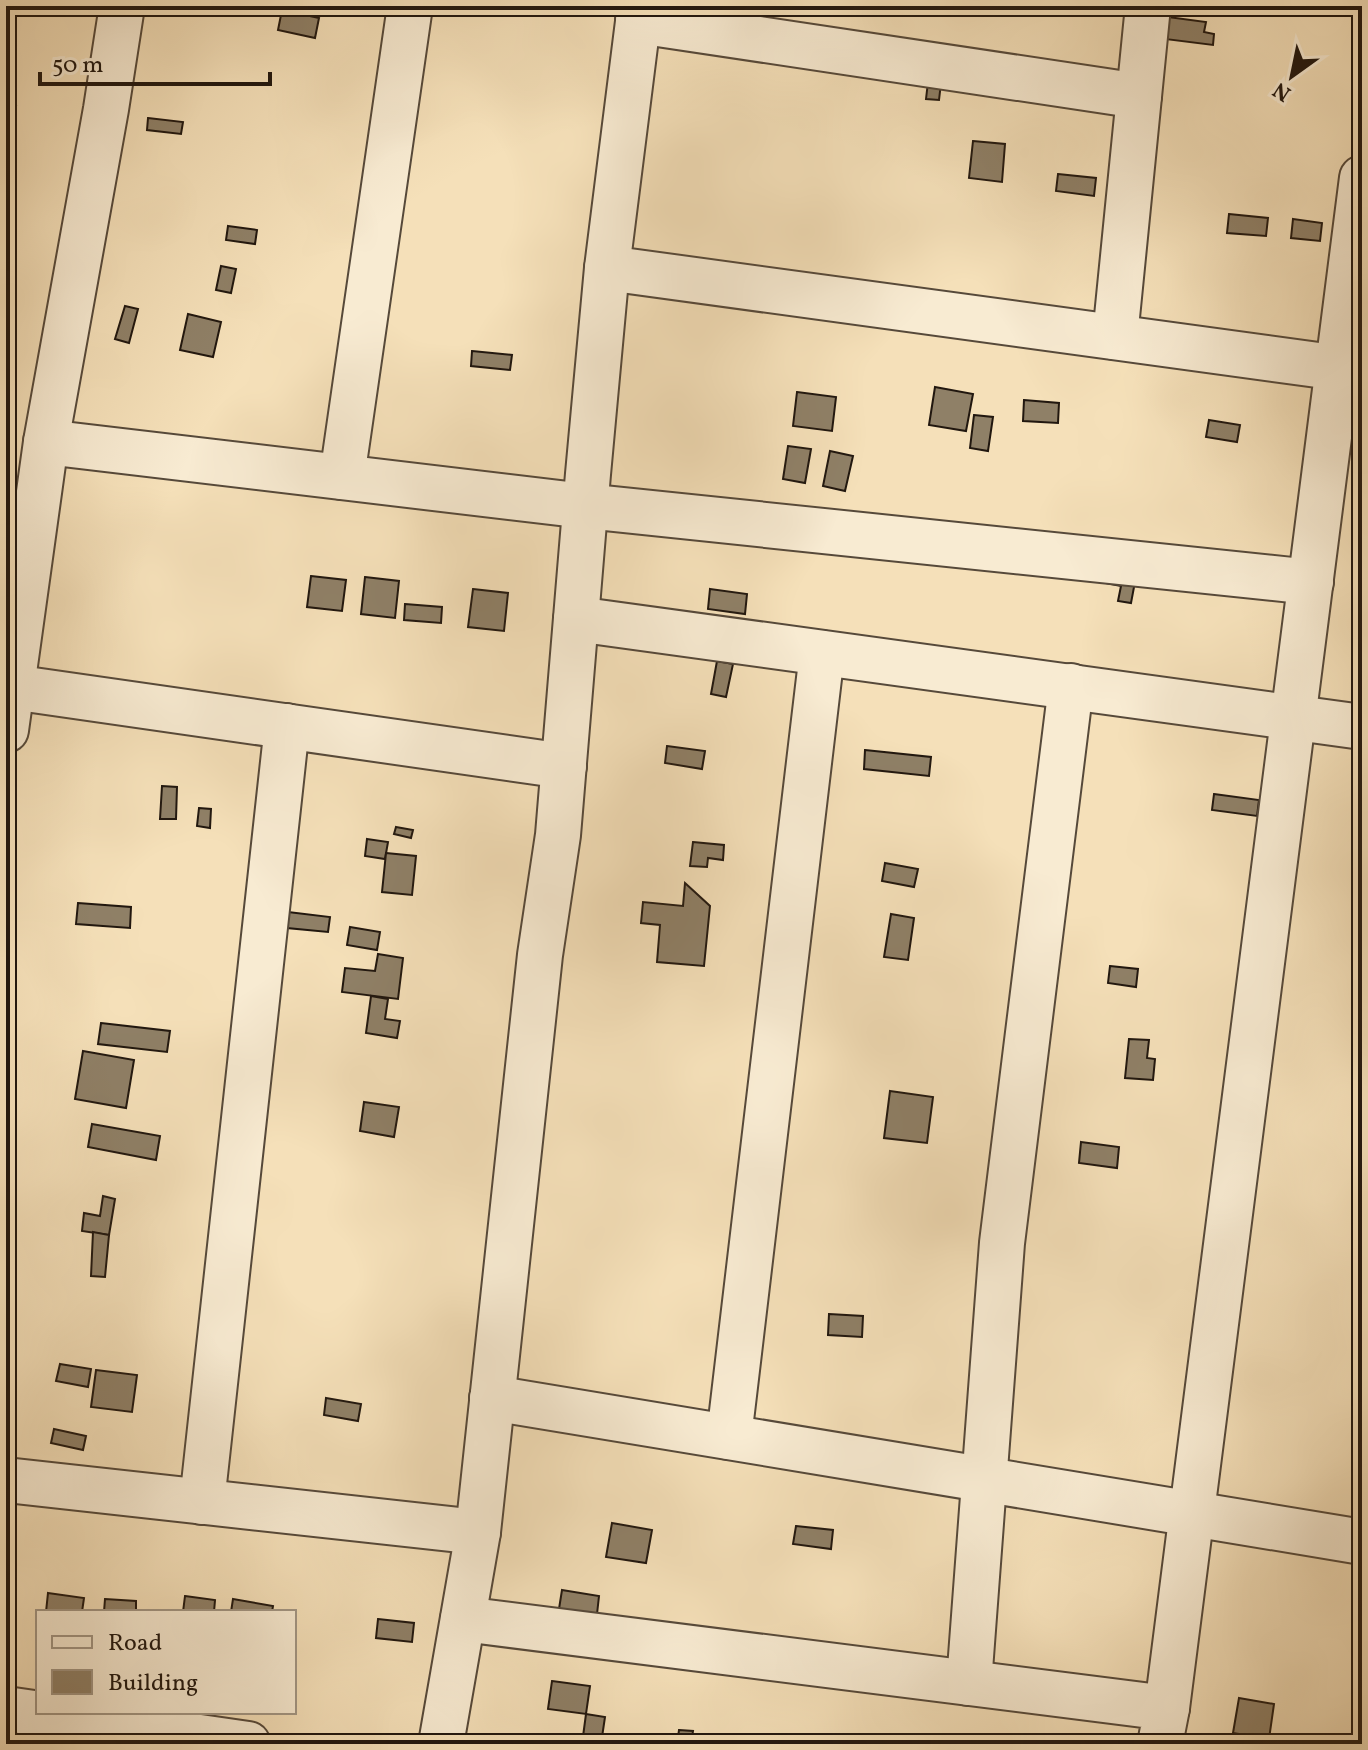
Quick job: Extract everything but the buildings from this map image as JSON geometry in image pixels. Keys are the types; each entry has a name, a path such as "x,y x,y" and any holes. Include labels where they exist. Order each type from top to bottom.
{"street":[{"path":"6,730 46,442 122,6"},
{"path":"342,477 410,6"},
{"path":"1115,337 1148,6"},
{"path":"441,1744 478,1532 538,971 558,835 607,268 639,14 1139,96"},
{"path":"463,1619 969,1683 1164,1726 1311,582 1350,370 1362,178"},
{"path":"607,268 1350,370"},
{"path":"46,442 585,506 1311,582"},
{"path":"576,619 1362,727"},
{"path":"729,1437 822,653"},
{"path":"969,1683 1002,1243 1071,686"},
{"path":"12,687 564,766"},
{"path":"202,1502 287,726"},
{"path":"492,1398 1362,1542"},
{"path":"6,1480 478,1532"},
{"path":"6,1709 36,1713"},
{"path":"41,1714 248,1744"}]}
